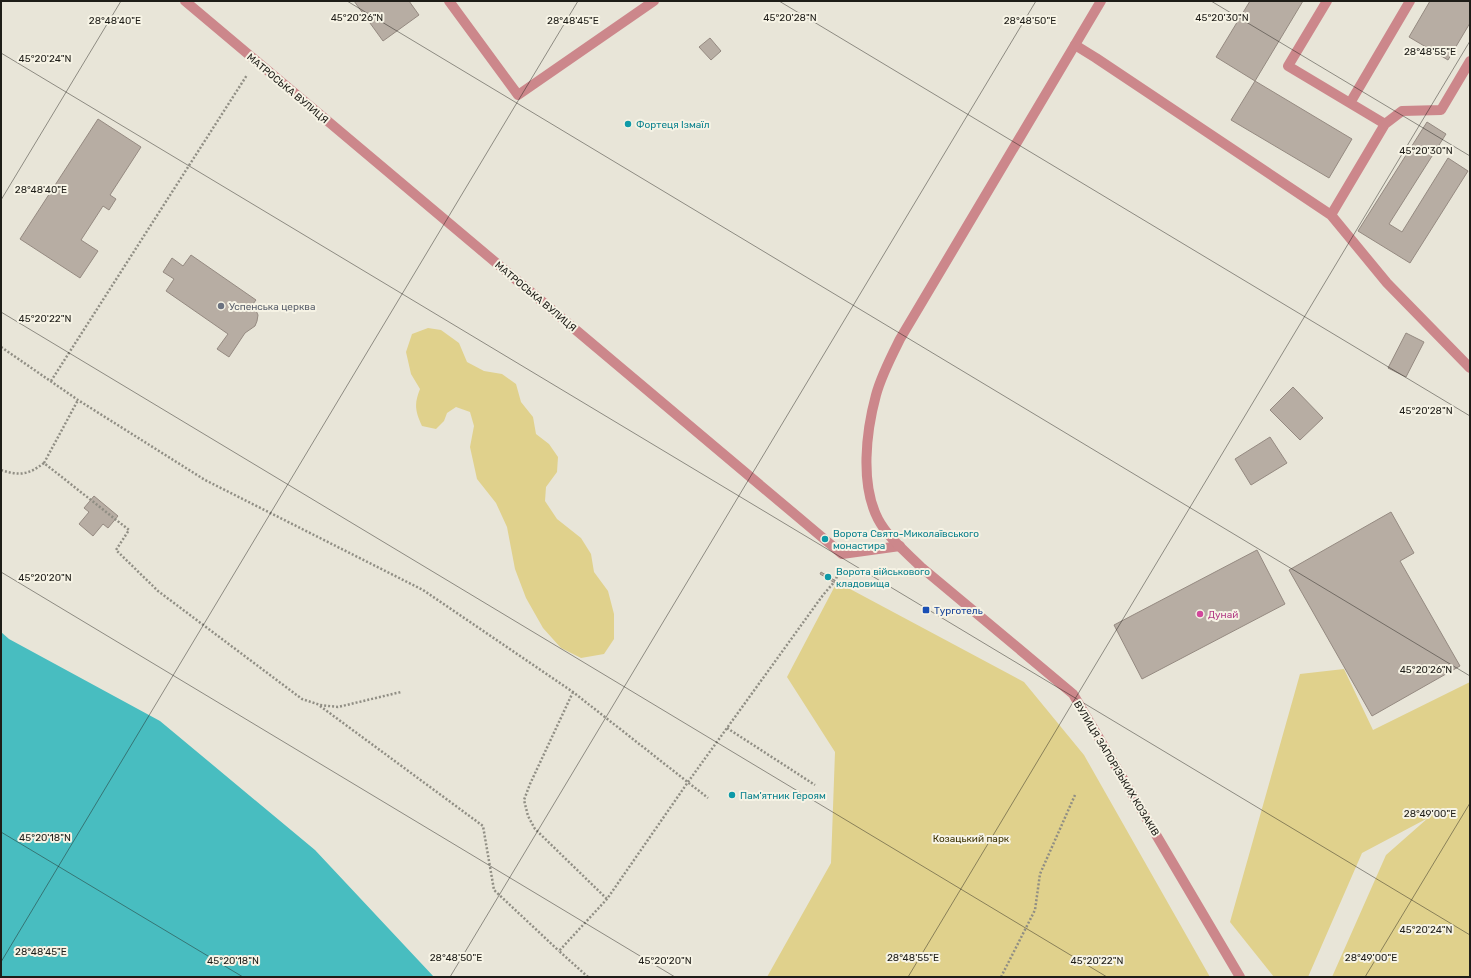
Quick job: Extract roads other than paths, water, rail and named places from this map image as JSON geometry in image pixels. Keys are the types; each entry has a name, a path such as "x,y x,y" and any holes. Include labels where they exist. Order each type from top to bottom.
{"street":[{"name":"МАТРОСЬКА ВУЛИЦЯ","path":"185,1 842,554 900,546"},
{"path":"449,1 518,95 654,1"},
{"name":"ВУЛИЦЯ ЗАПОРІЗЬКИХ КОЗАКІВ","path":"1101,1 900,339 886,366 876,394 869,424 867,454 868,485 871,502 878,518 888,533 900,546 921,567 1073,694 1240,977"},
{"path":"1327,1 1288,66 1385,124"},
{"path":"1350,103 1410,1"},
{"path":"1075,45 1331,215 1388,283 1470,368"},
{"path":"1331,215 1385,124 1402,111 1441,110 1470,61"}],"water":[{"path":"1,632 9,639 160,721 315,850 434,977 1,977"}],"place":[{"name":"Фортеця Ізмаїл","path":"628,124"},
{"name":"Успенська церква","path":"221,306"},
{"name":"Ворота Свято-Миколаївського монастира","path":"825,539"},
{"name":"Ворота військового кладовища","path":"828,577"},
{"name":"Турготель","path":"926,610"},
{"name":"Дунай","path":"1200,614"},
{"name":"Пам'ятник Героям","path":"732,795"}],"park label":[{"name":"Козацький парк","path":"971,838"}]}
